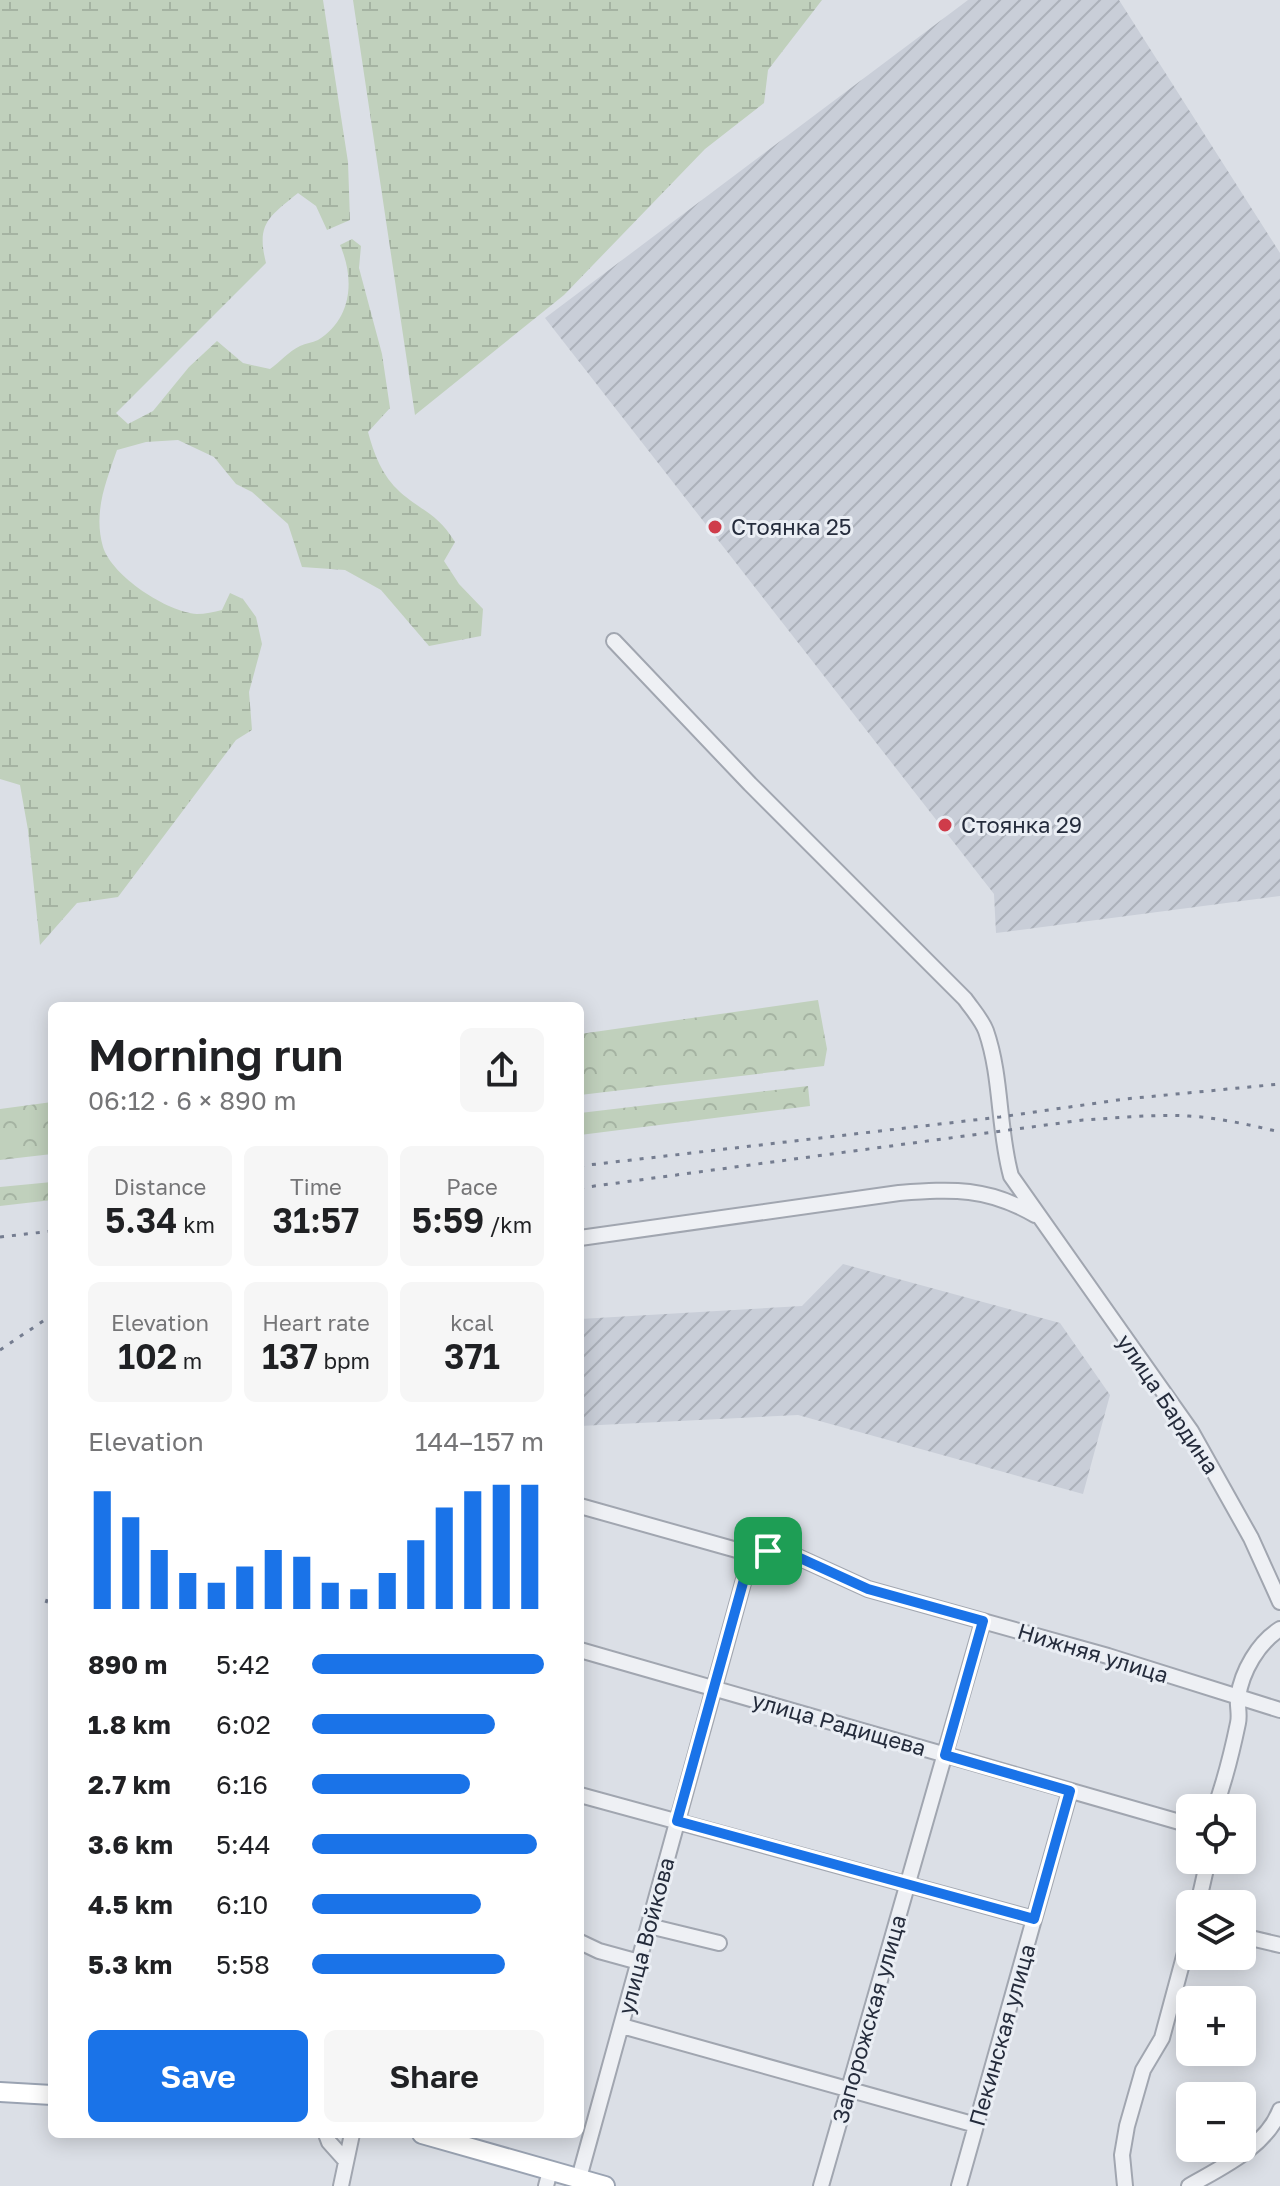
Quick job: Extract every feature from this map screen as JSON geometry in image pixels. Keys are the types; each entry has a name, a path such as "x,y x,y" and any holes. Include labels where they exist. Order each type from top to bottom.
{"main road":[{"path":"0,2092 48,2095"},
{"path":"433,2138 548,2178 579,2178 605,2186"}],"street":[{"name":"улица Бардина","path":"614,641 750,784 965,999 985,1028 1011,1176 1191,1431 1251,1538 1280,1602"},
{"path":"584,1237 947,1189 979,1191 1013,1202 1039,1217"},
{"name":"Нижняя улица","path":"584,1507 751,1554 768,1551 789,1553 868,1589 1280,1710"},
{"name":"улица Войкова","path":"579,2178 751,1554"},
{"name":"Запорожская улица","path":"821,2186 983,1621"},
{"path":"1220,1794 1239,1717 1238,1697 1246,1673 1268,1637 1280,1629"},
{"name":"улица Радищева","path":"584,1651 1176,1821"},
{"name":"Пекинская улица","path":"959,2186 1070,1791"},
{"path":"584,1796 1034,1919"},
{"path":"649,1926 719,1943"},
{"path":"1256,1939 1280,1945"},
{"path":"584,1946 639,1962"},
{"path":"1125,2186 1122,2155 1127,2126 1143,2070 1162,2038 1180,1970"},
{"path":"622,2026 976,2125"},
{"path":"1189,2186 1255,2144 1276,2120 1280,2110"},
{"path":"328,2138 346,2161"},
{"path":"341,2186 351,2138"}],"shaded area":[{"path":"968,0 1119,0 1280,253 1280,896 996,933 994,894 545,318"},
{"path":"843,1264 1060,1323 1110,1395 1083,1494 798,1415 584,1426 584,1319 802,1306"}],"green space":[{"path":"0,0 323,0 348,162 350,220 327,230 316,206 298,193 288,201 272,215 264,230 266,263 116,413 128,424 153,411 189,367 217,341 243,363 270,369 296,348 318,340 338,321 344,310 349,284 340,245 352,239 361,246 359,268 382,354 390,408 368,432 373,448 394,486 436,519 455,542 444,561 459,584 483,609 481,636 429,646 381,590 345,570 302,567 288,524 252,492 236,484 214,457 178,440 146,442 117,450 100,509 100,534 108,558 142,591 185,612 203,614 222,610 230,593 243,599 256,617 262,644 249,692 252,730 236,740 118,897 77,903 40,945 20,785 0,779"},
{"path":"353,0 822,0 768,70 764,103 705,149 564,295 415,415"},
{"path":"818,1000 827,1049 824,1066 584,1095 584,1033"},
{"path":"808,1086 810,1106 584,1134 584,1113"},
{"path":"48,1103 48,1154 0,1160 0,1109"},
{"path":"48,1182 48,1200 0,1206 0,1187"}],"railway":[{"path":"584,1166 1000,1117 1125,1099 1280,1084"},
{"path":"584,1187 1083,1120 1189,1116 1280,1132"},
{"path":"0,1237 48,1231"},
{"path":"0,1350 48,1318"},
{"path":"46,1603 48,1596"}],"place":[{"name":"Стоянка 25","path":"715,527"},
{"name":"Стоянка 29","path":"945,825"}],"route":[{"path":"768,1551 789,1553 868,1589 983,1621 945,1755 1070,1791 1034,1919 677,1821 751,1554 768,1551"}]}
